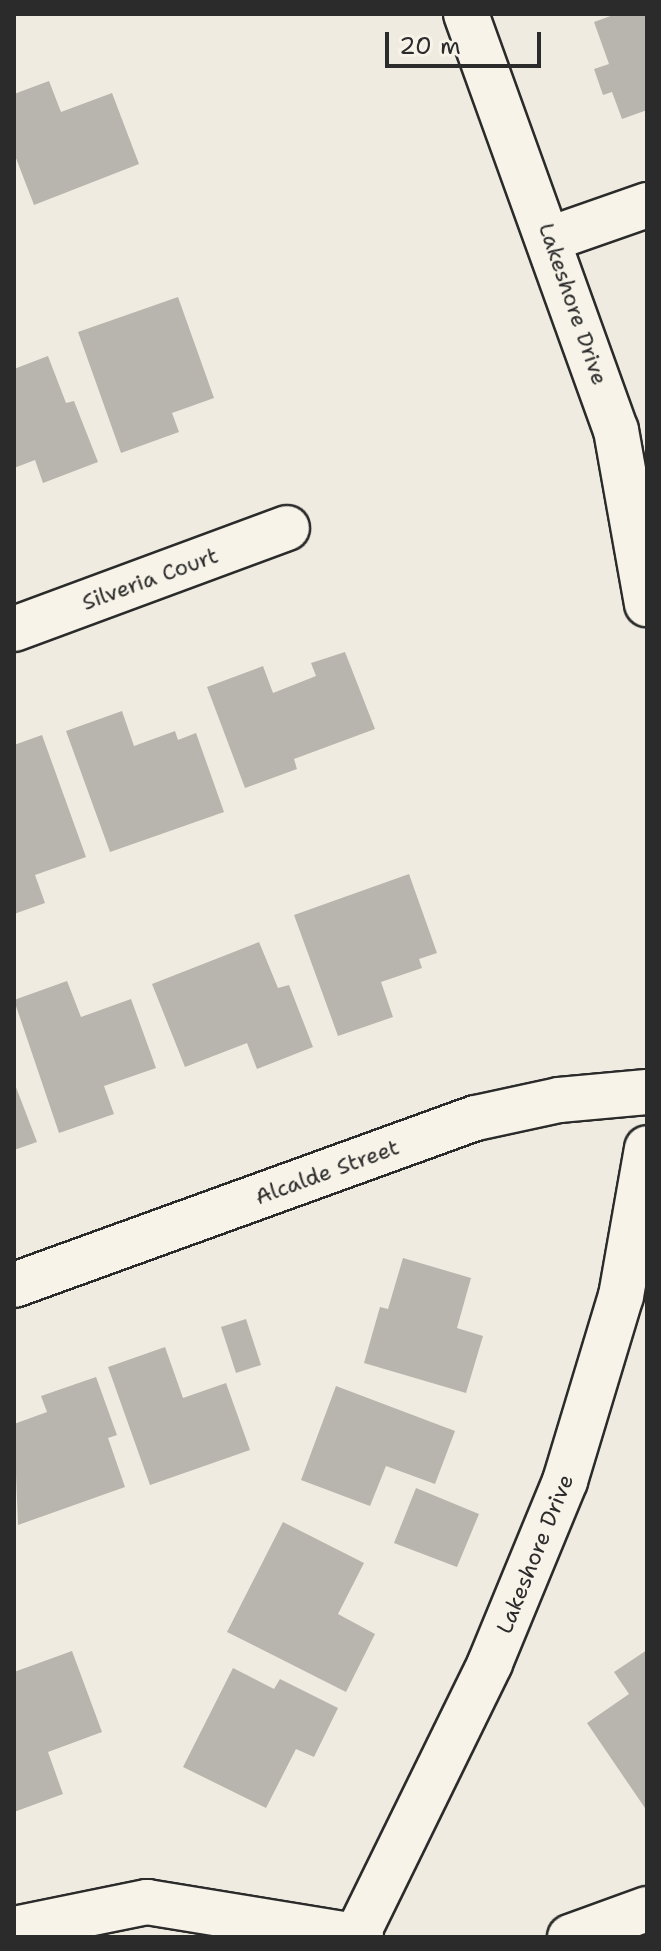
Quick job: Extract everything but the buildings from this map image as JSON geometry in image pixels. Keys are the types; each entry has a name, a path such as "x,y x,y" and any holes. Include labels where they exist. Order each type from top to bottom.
{"street":[{"name":"Lakeshore Drive","path":"466,14 550,239 616,430 647,604"},
{"path":"550,239 647,205"},
{"name":"Silveria Court","path":"14,629 287,528"},
{"name":"Alcalde Street","path":"14,1285 476,1118 559,1100 647,1092"},
{"name":"Lakeshore Drive","path":"358,1937 490,1663 565,1481 621,1296 647,1148"},
{"path":"14,1929 147,1902 358,1937"},
{"path":"570,1937 647,1909"}]}
